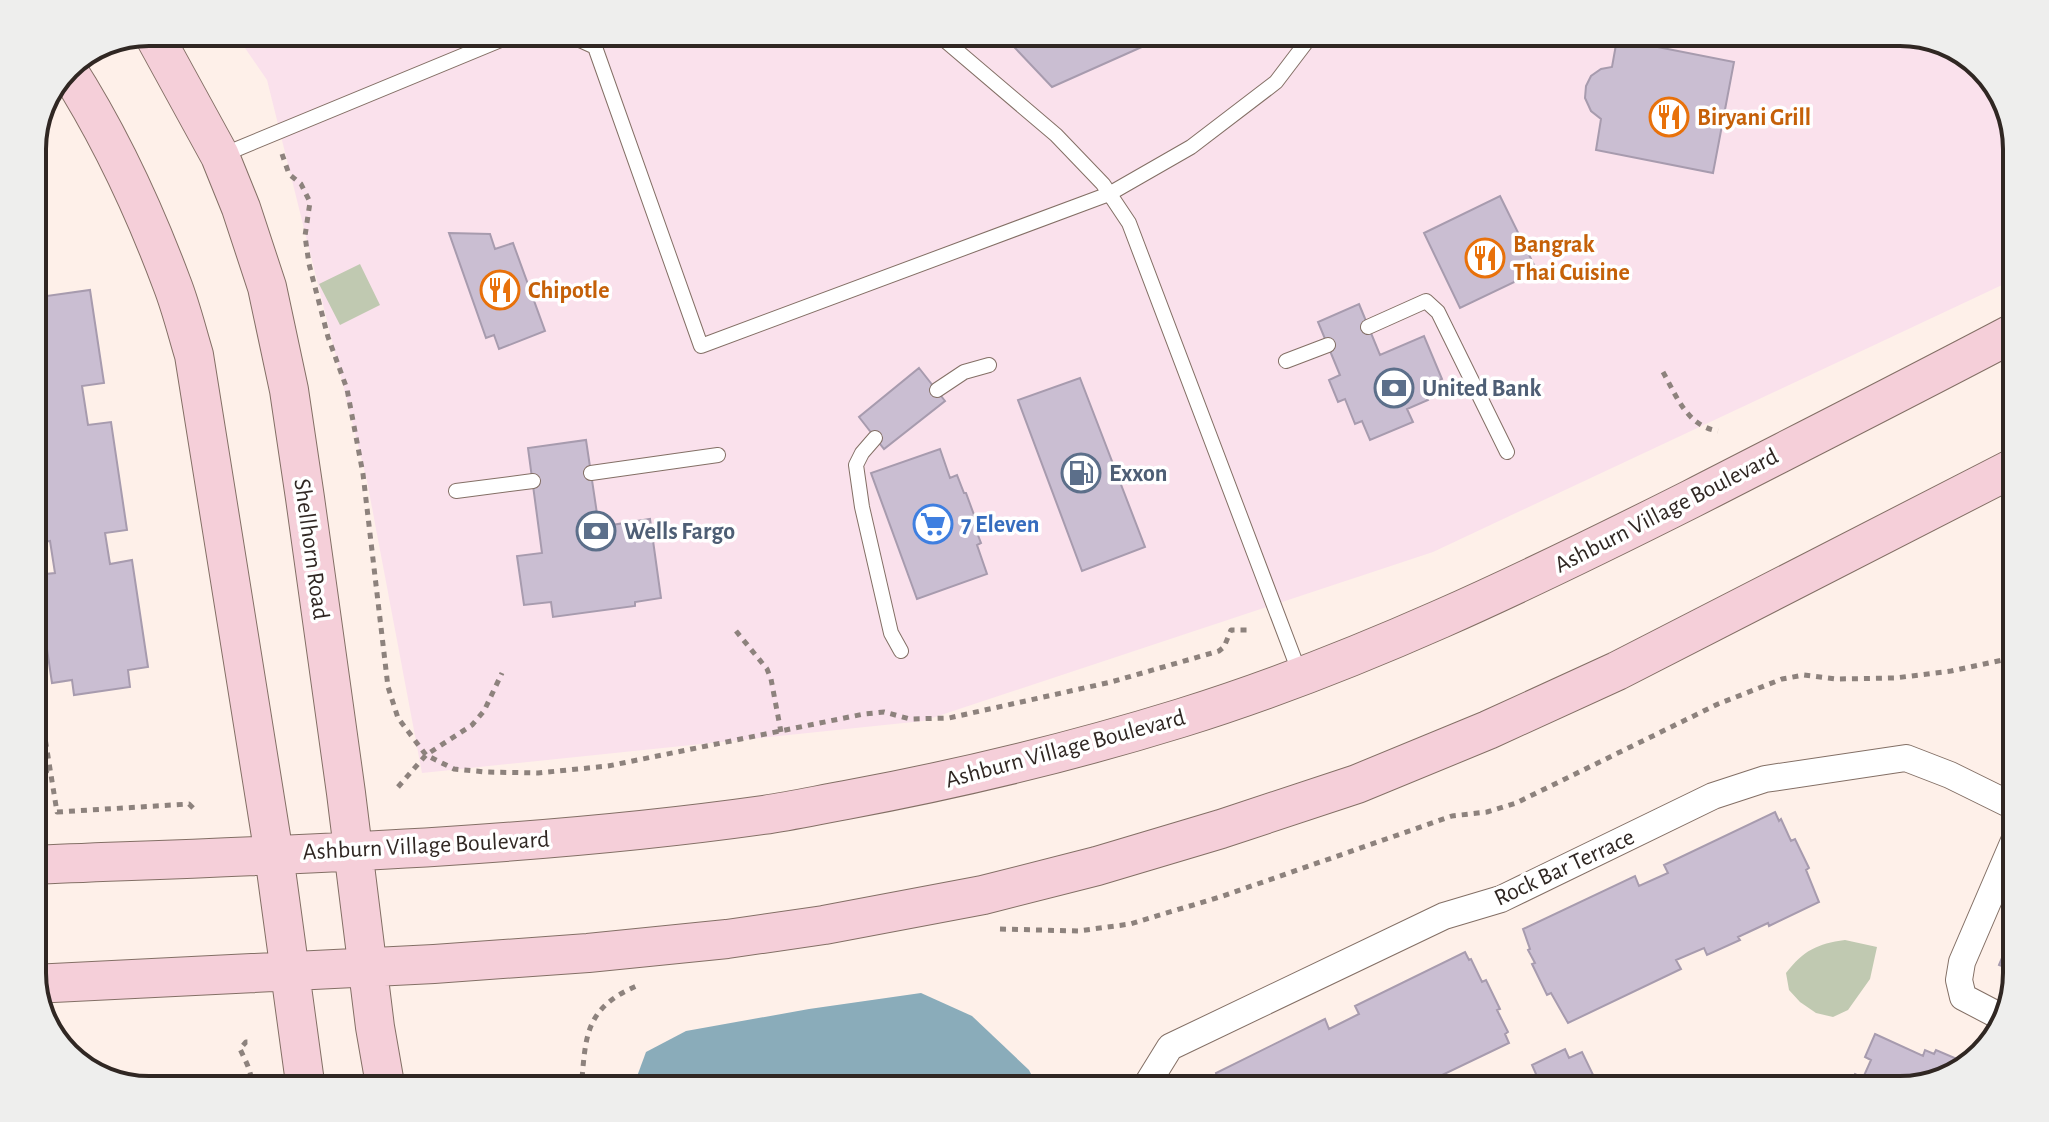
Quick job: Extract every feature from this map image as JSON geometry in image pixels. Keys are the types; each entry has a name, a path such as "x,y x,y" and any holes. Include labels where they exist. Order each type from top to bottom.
{"main road":[{"name":"Shellhorn Road","path":"160,46 220,156 267,287 289,390 384,1076"},
{"path":"73,79 148,223 174,287 194,355 274,855 304,1076"},
{"name":"Ashburn Village Boulevard","path":"46,864 410,849 588,835 767,814 911,788 1035,760 1185,717 1301,676 1455,613 1555,566 2003,338"},
{"path":"47,983 369,969 727,939 824,925 983,895 1097,866 1357,784 1488,730 1617,671 2003,473"}],"street":[{"name":"Rock Bar Terrace","path":"1152,1076 1170,1047 1444,916 1501,899 1713,796 1765,779 1906,758 2003,801"},
{"path":"1994,1013 1963,997 1959,980 1962,962 2003,867"}],"lane":[{"path":"220,156 486,46"},
{"path":"593,46 701,346 1109,194 1191,147 1276,82 1303,46"},
{"path":"951,46 1056,135 1109,194 1129,223 1301,676"},
{"path":"1368,327 1426,301 1438,312 1507,452"},
{"path":"1286,361 1328,345"},
{"path":"937,390 964,372 989,365"},
{"path":"875,438 856,465 862,507 891,633 901,651"},
{"path":"591,473 718,455"},
{"path":"456,491 533,481"}],"path":[{"path":"273,134 289,174 301,184 310,202 305,236 309,264 328,337 347,389 363,474 388,687 398,718 426,755 454,769 538,773 608,766 864,714 884,712 910,719 949,718 1111,682 1219,651 1231,630 1248,630"},
{"path":"1663,372 1687,416 1709,430 1718,431"},
{"path":"736,631 767,669 781,732"},
{"path":"398,787 426,755 472,725 484,711 502,673"},
{"path":"46,746 57,812 189,804 196,811"},
{"path":"46,770 50,771"},
{"path":"250,1076 240,1049 246,1042 251,1042"}],"shaded area":[{"path":"244,46 1920,48 1946,57 1968,72 1986,92 1998,116 2003,142 2003,285 1433,552 923,721 422,773 367,481 267,80"}],"green space":[{"path":"360,264 380,305 340,325 319,284"},
{"path":"1845,940 1877,947 1870,979 1848,1010 1833,1017 1816,1013 1789,990 1786,973 1812,949"}],"water":[{"path":"921,993 972,1016 1032,1076 637,1076 646,1052 686,1031"}],"building":[{"path":"1013,46 1144,46 1052,87"},
{"path":"1616,46 1653,46 1734,62 1713,173 1596,150 1601,119 1591,111 1585,98 1586,86 1591,76 1601,69 1612,67"},
{"path":"1500,196 1537,271 1460,308 1424,233"},
{"name":"Chipotle","path":"449,233 490,234 495,249 513,243 545,331 499,349 494,335 486,338"},
{"path":"90,290 104,383 82,386 88,425 111,422 127,530 105,533 110,564 132,560 148,667 128,670 130,687 74,695 72,680 52,683 46,642 46,574 55,573 50,541 46,542 46,296"},
{"path":"1359,304 1380,355 1424,336 1442,379 1422,387 1428,400 1407,409 1413,422 1370,440 1362,421 1355,424 1345,399 1338,402 1329,380 1340,375 1318,322"},
{"path":"919,368 945,401 884,449 859,417"},
{"name":"Exxon","path":"1080,378 1145,547 1082,571 1018,400"},
{"name":"Wells Fargo","path":"586,440 599,527 650,519 661,598 635,602 635,606 553,617 551,602 524,605 517,556 542,553 528,448"},
{"name":"7 Eleven","path":"940,449 950,478 957,475 966,493 977,523 974,525 981,543 977,545 987,574 917,599 871,473"},
{"path":"1775,812 1791,841 1795,839 1809,868 1806,870 1819,902 1738,937 1740,940 1707,955 1704,948 1676,960 1681,969 1568,1023 1551,993 1547,995 1532,964 1535,963 1523,929 1635,876 1639,886 1668,873 1664,865"},
{"path":"1465,952 1482,982 1486,980 1500,1009 1497,1010 1508,1032 1505,1034 1509,1043 1440,1076 1217,1076 1216,1073 1325,1019 1329,1029 1359,1014 1355,1006"},
{"path":"1875,1034 1923,1056 1925,1050 1934,1054 1936,1050 1956,1059 1939,1068 1913,1075 1864,1076 1871,1060 1865,1057"},
{"path":"1565,1049 1569,1058 1582,1052 1594,1076 1537,1076 1532,1065"}],"place":[{"name":"Biryani Grill","path":"1669,117"},
{"name":"Bangrak Thai Cuisine","path":"1485,258"},
{"name":"Chipotle","path":"500,290"},
{"name":"United Bank","path":"1394,388"},
{"name":"Exxon","path":"1081,473"},
{"name":"7 Eleven","path":"933,524"},
{"name":"Wells Fargo","path":"596,531"}]}
